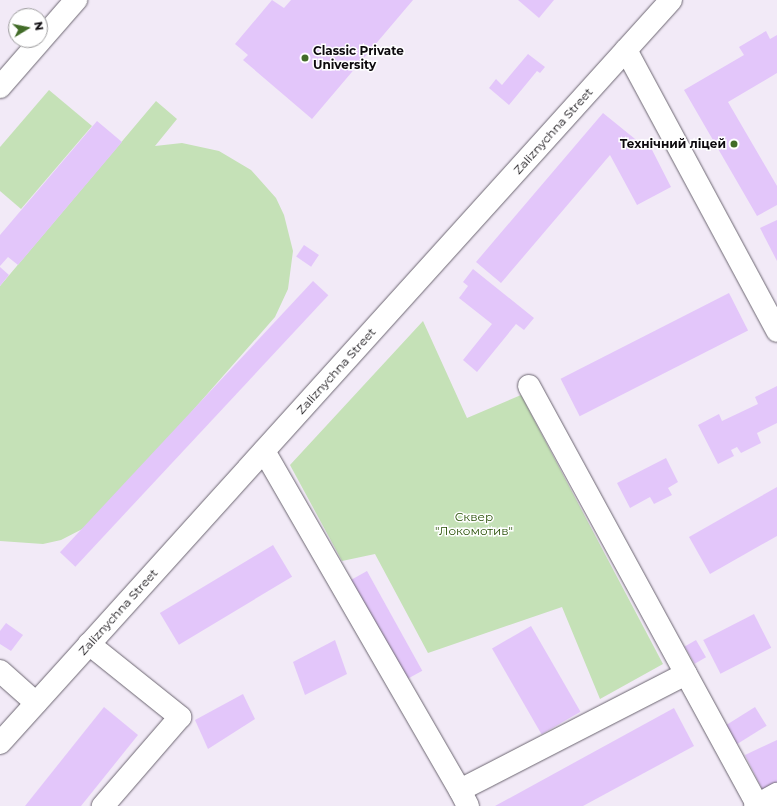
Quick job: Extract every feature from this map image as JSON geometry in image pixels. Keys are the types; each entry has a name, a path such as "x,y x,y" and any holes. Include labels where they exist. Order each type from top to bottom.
{"street":[{"path":"0,87 76,0"},
{"name":"Zaliznychna Street","path":"1,739 36,703 671,0"},
{"path":"626,50 777,331"},
{"path":"529,386 756,806 777,794"},
{"path":"264,451 464,798 686,674"},
{"path":"89,644 180,717 104,806"},
{"path":"0,671 36,703"}],"green space":[{"path":"49,90 92,126 21,209 0,191 0,147"},
{"path":"156,101 177,119 155,146 182,143 219,151 251,170 276,198 284,215 293,251 288,289 275,317 94,523 61,540 43,544 0,541 0,286"},
{"name":"Сквер \"Локомотив\"","path":"423,321 467,418 521,395 663,664 600,699 562,607 428,653 375,554 342,561 290,465"}],"building":[{"name":"Classic Private University","path":"272,0 284,8 291,0 413,0 312,119 243,60 248,55 235,44"},
{"path":"518,0 554,0 539,18"},
{"name":"Технічний ліцей","path":"766,31 770,39 777,35 777,73 728,102 777,186 777,205 757,216 684,90 744,55 739,47"},
{"path":"528,54 545,67 540,73 537,71 509,105 489,88 496,79 502,85"},
{"path":"603,113 640,143 647,140 671,187 637,205 610,155 501,283 476,262"},
{"path":"97,121 122,142 18,265 8,257 0,266 0,235"},
{"path":"777,220 777,261 760,228"},
{"path":"304,245 319,255 311,267 296,257"},
{"path":"0,267 9,275 0,286"},
{"path":"473,269 534,318 524,330 516,324 477,372 463,360 492,324 459,298 468,286 463,282"},
{"path":"313,281 328,295 75,567 60,552"},
{"path":"729,293 748,330 580,416 561,379"},
{"path":"777,386 777,423 757,433 761,443 741,453 737,447 731,450 734,456 718,464 698,425 719,414 722,421 758,404 755,397"},
{"path":"666,458 678,482 668,488 672,495 654,504 650,497 630,508 617,483"},
{"path":"777,487 777,536 710,574 689,537"},
{"path":"273,545 292,577 179,645 160,613"},
{"path":"367,571 422,671 401,682 346,583"},
{"path":"754,614 771,648 720,674 703,640"},
{"path":"6,623 23,635 11,651 0,644 0,631"},
{"path":"531,626 580,712 542,734 492,648"},
{"path":"335,640 347,674 305,695 293,662"},
{"path":"696,640 706,657 695,664 685,646"},
{"path":"243,694 255,719 208,749 195,720"},
{"path":"104,707 138,735 81,806 25,806"},
{"path":"755,707 767,726 734,746 723,727"},
{"path":"674,708 694,746 583,806 495,806"},
{"path":"777,740 777,784 763,791 745,755"}],"place":[{"name":"Classic Private University","path":"305,58"},
{"name":"Технічний ліцей","path":"734,144"}]}
